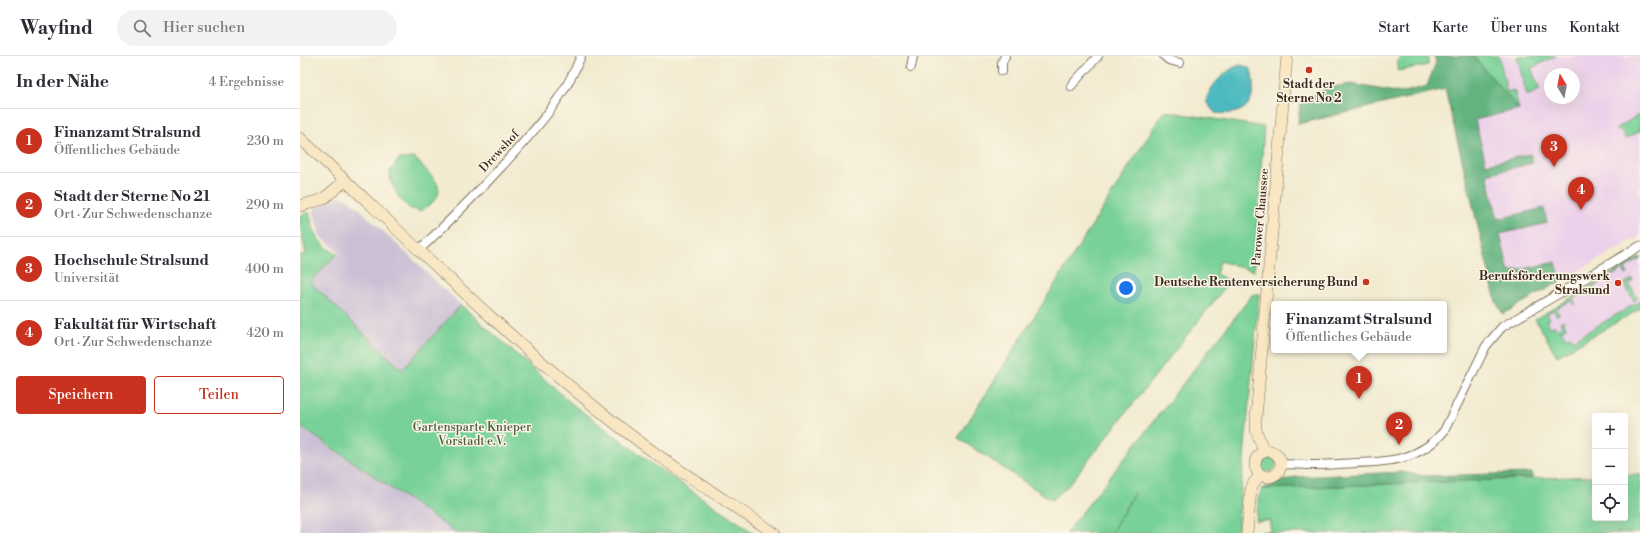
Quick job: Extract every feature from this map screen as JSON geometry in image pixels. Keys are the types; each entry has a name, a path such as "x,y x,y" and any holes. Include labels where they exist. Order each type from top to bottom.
{"main road":[{"name":"Parower Chaussee","path":"1264,452 1256,430 1256,418 1287,56"},
{"path":"300,138 497,322 608,417 774,533"},
{"path":"300,206 323,199 345,181"},
{"path":"1264,452 1272,452 1276,454 1279,457 1281,465 1277,473 1273,475 1261,475 1255,464 1257,456 1264,452"},
{"path":"1247,533 1251,489 1254,482 1261,475"}],"street":[{"name":"Drewshof","path":"419,250 490,179 543,121 562,94 581,56"},
{"path":"911,67 913,56"},
{"path":"1002,71 1002,62 1005,56"},
{"path":"1071,86 1098,56"},
{"path":"1164,56 1169,60 1180,63"},
{"path":"1281,465 1290,463 1308,465 1387,462 1417,454 1436,440 1444,431 1486,346 1502,327 1640,246"}],"shaded area":[{"path":"1443,56 1640,56 1640,236 1503,314"},
{"path":"340,196 348,199 362,211 461,305 402,370 310,282 339,252 320,236 313,210"},
{"name":"Berufsförderungswerk Stralsund","path":"1640,257 1640,309 1557,356 1535,319"},
{"path":"300,426 325,444 457,533 300,533"}],"green space":[{"path":"1399,56 1428,56 1428,65 1398,71"},
{"path":"1434,56 1473,56 1519,109 1475,120 1486,164 1530,154 1533,163 1487,174 1498,219 1544,208 1547,223 1500,234 1509,272 1556,262 1561,281 1503,314 1496,302 1445,89 1298,124 1300,104 1326,88 1351,84 1401,93 1427,86 1436,62"},
{"path":"1473,56 1499,56 1507,92 1514,90 1519,109"},
{"path":"1517,56 1556,56 1531,68 1540,90 1527,96"},
{"path":"1164,111 1264,127 1254,271 1220,261 1216,274 1230,281 1068,486 1052,500 958,438"},
{"path":"1640,114 1640,131 1626,139 1620,130 1617,131 1616,129"},
{"path":"415,158 434,179 438,185 439,191 437,197 431,204 420,211 409,208 399,198 390,180 390,172 399,159"},
{"name":"Gartensparte Knieper Vorstadt e.V.","path":"309,212 317,237 325,246 337,254 310,282 402,370 461,305 572,404 654,465 754,533 457,533 300,426 300,255 306,254 300,225 300,215"},
{"path":"1640,257 1640,259 1625,268 1628,274 1626,275 1623,269 1608,278 1611,284 1609,285 1606,280 1591,288 1594,294 1592,295 1588,290 1573,299 1576,304 1574,305 1571,300 1556,309 1559,314 1557,316 1553,310 1547,314 1550,319 1546,321 1550,328 1554,325 1557,329 1562,326 1560,322 1563,320 1566,328 1561,331 1566,338 1570,336 1573,340 1640,301 1640,309 1557,356 1535,319"},
{"path":"1632,279 1633,281 1629,284 1638,298 1634,301 1624,284"},
{"path":"1253,294 1259,295 1237,533 1066,533"},
{"path":"1265,456 1271,456 1276,461 1274,470 1271,472 1265,472 1260,467 1260,461"},
{"path":"1402,472 1424,476 1532,473 1532,478 1261,489 1295,477"},
{"path":"1640,474 1640,533 1254,533 1271,531 1269,520 1256,521 1258,499 1262,489 1592,476 1592,521 1628,521 1628,475"}],"water":[{"path":"1241,65 1251,69 1253,80 1252,98 1243,109 1236,112 1227,114 1215,113 1206,102 1207,96 1224,74"}],"place":[{"name":"Stadt der Sterne No 2","path":"1309,70"},
{"name":"Hochschule Stralsund","path":"1554,167"},
{"name":"Fakultät für Wirtschaft","path":"1581,210"},
{"name":"Deutsche Rentenversicherung Bund","path":"1366,282"},
{"name":"Berufsförderungswerk Stralsund","path":"1618,283"},
{"name":"Finanzamt Stralsund","path":"1359,399"},
{"name":"Stadt der Sterne No 21","path":"1399,445"}]}
